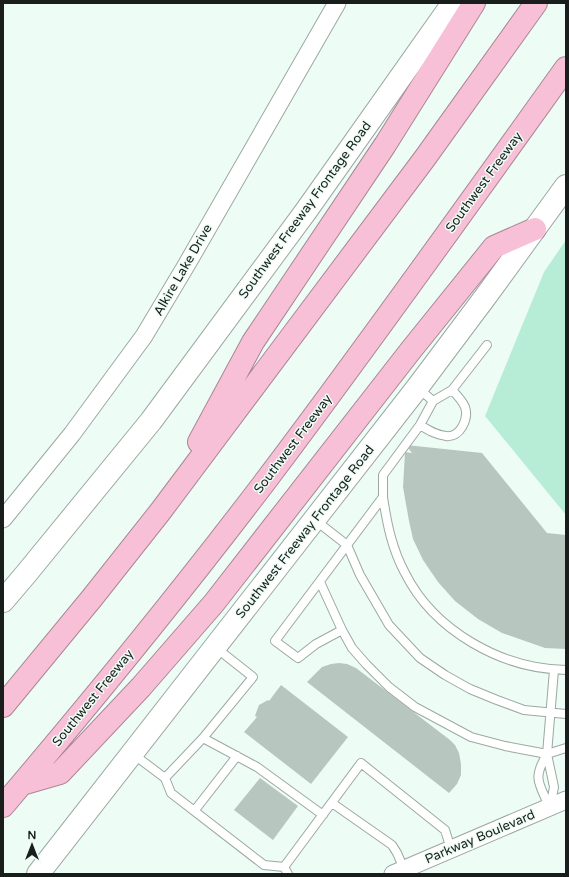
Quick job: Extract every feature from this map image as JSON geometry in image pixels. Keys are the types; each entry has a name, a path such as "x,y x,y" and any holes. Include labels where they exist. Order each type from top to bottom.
{"highway":[{"path":"160,512 253,342 385,145 474,3"},
{"path":"3,706 92,598 160,512 425,158 536,3"},
{"name":"Southwest Freeway","path":"3,806 134,648 267,479 366,346 566,68"},
{"path":"22,784 60,773 141,687 214,603 402,361 494,247 535,229"}],"main road":[{"name":"Southwest Freeway Frontage Road","path":"3,601 151,421 306,212 453,3"},
{"name":"Southwest Freeway Frontage Road","path":"38,874 315,519 425,394 535,229 566,186"}],"street":[{"name":"Alkire Lake Drive","path":"3,519 72,434 144,336 337,3"},
{"name":"Parkway Boulevard","path":"398,872 566,800"}],"lane":[{"path":"487,345 452,390 425,394 420,425 383,474 383,497 388,529 404,572 415,590 429,607 451,628 473,643 518,663 554,670 566,670"},
{"path":"420,425 435,433 446,436 453,435 464,425 465,409 462,400 452,390"},
{"path":"342,630 316,644 298,658 275,641 383,497"},
{"path":"315,519 347,545 360,575 389,625 420,658 445,675 470,689 497,700 524,710 566,714"},
{"path":"320,582 352,648 389,687 415,707 471,736 505,746 547,754 566,748"},
{"path":"165,778 203,738 253,677 215,647"},
{"path":"550,808 554,787 547,754 554,670"},
{"path":"203,738 257,767 323,815"},
{"path":"133,753 165,778 171,793 264,864 286,871 332,802 361,763 445,830 451,849"},
{"path":"547,754 540,766 538,782 550,808"},
{"path":"195,810 237,756"},
{"path":"332,802 392,845 397,853 398,872"}],"shaded area":[{"path":"566,240 566,515 485,416 544,272"}],"building":[{"path":"406,445 482,453 547,533 566,535 566,649 545,648 502,633 478,619 455,601 438,582 423,560 413,539 403,487 405,452 412,453"},
{"path":"339,663 347,664 356,668 455,745 459,753 461,775 457,784 449,793 307,682 322,667"},
{"path":"281,685 348,737 311,784 244,732 257,717 255,716 259,705 268,700 269,701"},
{"path":"260,778 298,806 273,840 234,810"}]}
